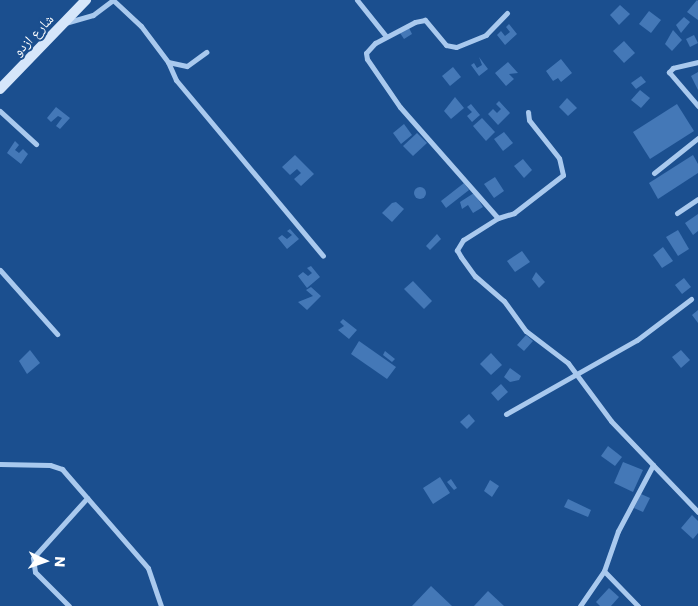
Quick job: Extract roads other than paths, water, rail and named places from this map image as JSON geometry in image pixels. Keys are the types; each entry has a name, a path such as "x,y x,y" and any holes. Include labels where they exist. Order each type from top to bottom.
{"street":[{"name":"شارع ازدو","path":"0,89 86,0"},
{"path":"64,24 93,15 113,0 141,26 168,62 176,80 323,256"},
{"path":"357,0 385,36"},
{"path":"498,218 400,107 366,59 369,48 385,36 421,20 431,26 446,45 456,47 486,35 508,13"},
{"path":"168,62 187,66 206,52"},
{"path":"698,62 672,68 669,72 698,106"},
{"path":"0,110 36,144"},
{"path":"528,112 529,120 559,158 563,175 514,213 498,218 463,240 457,250 460,258 475,276 504,301 526,331 576,373 611,421 698,512"},
{"path":"654,173 698,138"},
{"path":"677,213 698,199"},
{"path":"0,270 57,334"},
{"path":"506,414 637,340 691,298"},
{"path":"0,464 56,467 70,478 148,568 161,606"},
{"path":"580,606 604,571 618,532 653,465"},
{"path":"68,606 35,572 33,558 87,498"},
{"path":"604,571 638,606"}]}
